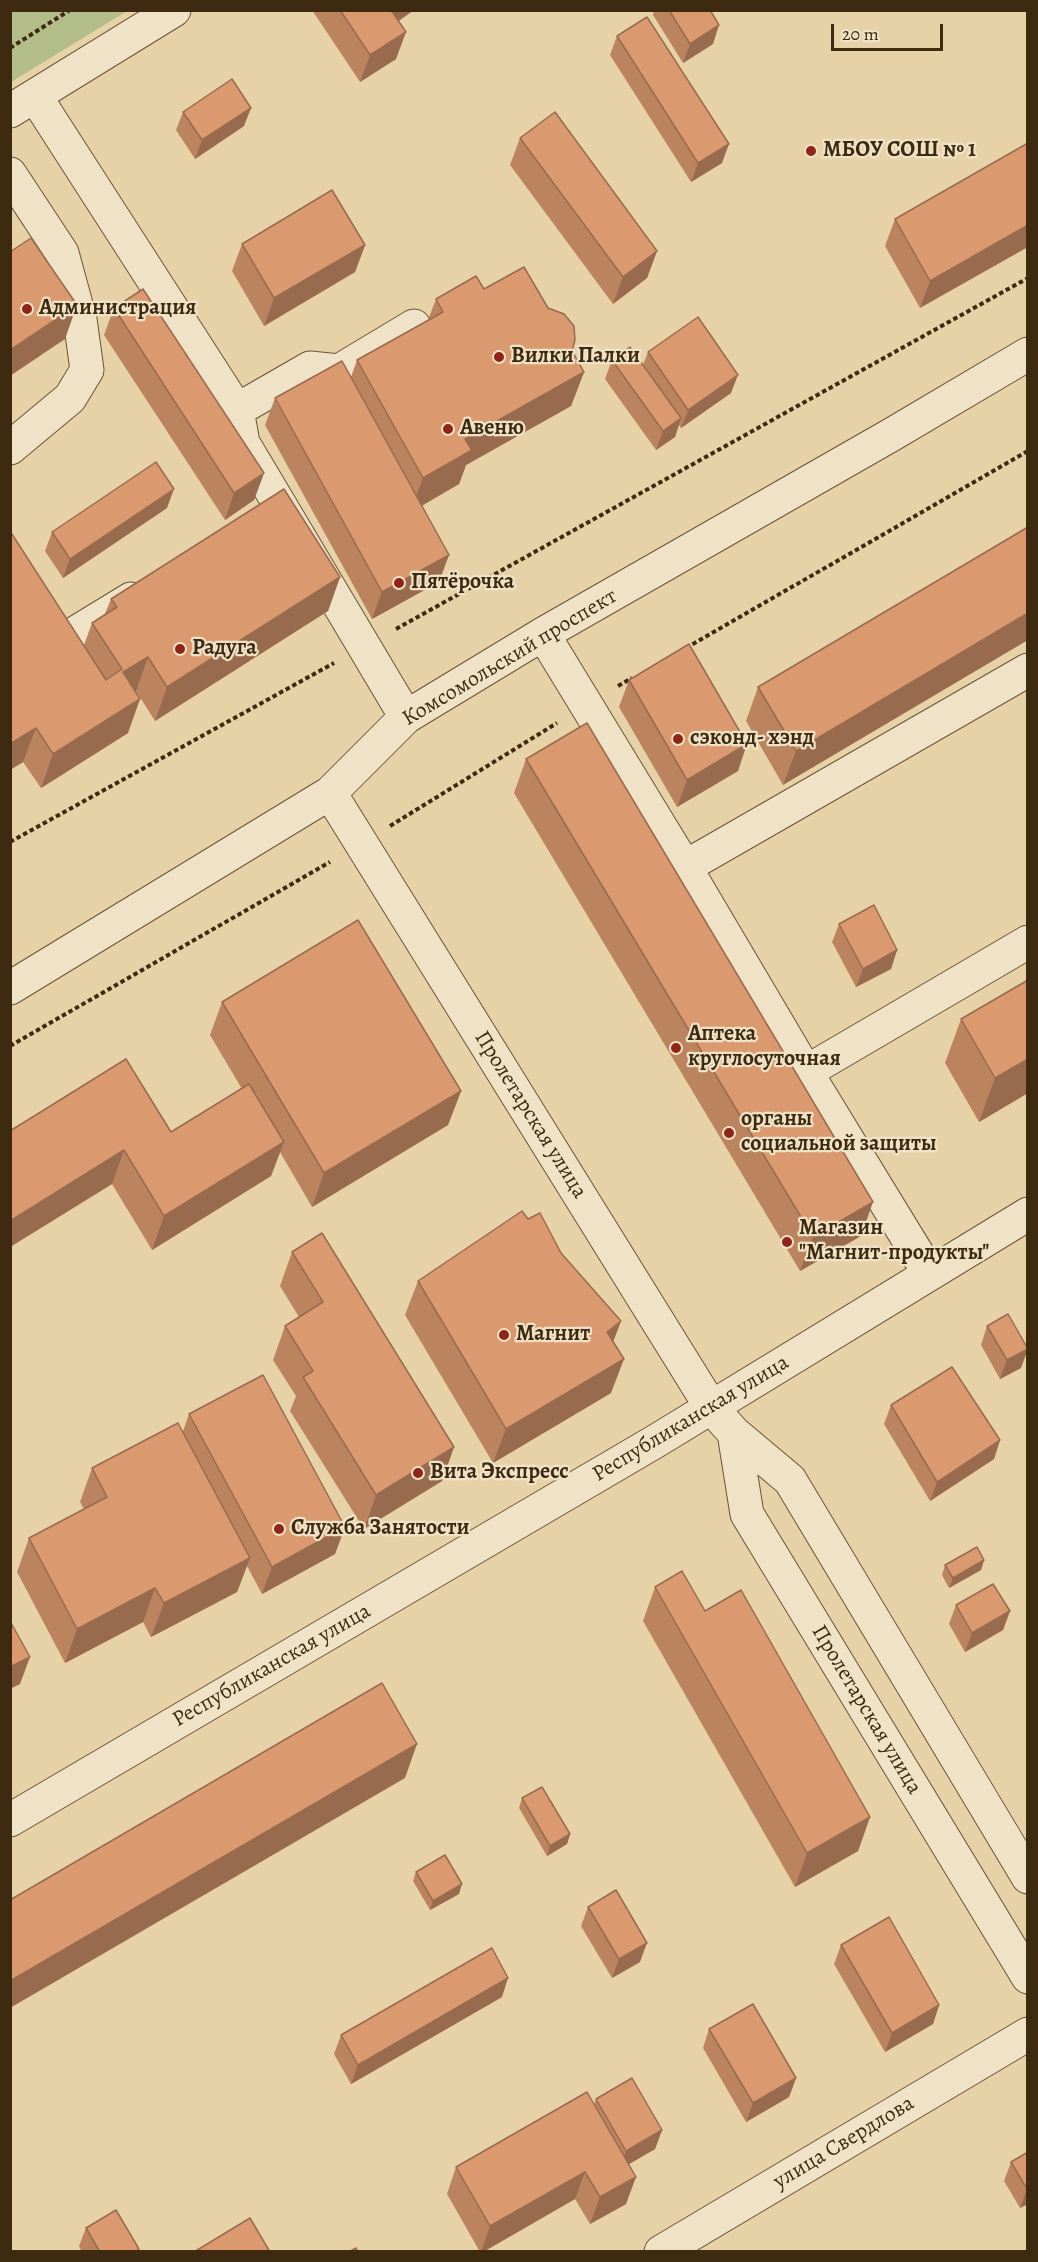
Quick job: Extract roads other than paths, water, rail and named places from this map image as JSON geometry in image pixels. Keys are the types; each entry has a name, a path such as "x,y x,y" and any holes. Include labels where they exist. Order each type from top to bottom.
{"street":[{"path":"174,10 23,103 237,410 243,443 268,514 364,646 406,717"},
{"path":"10,174 62,253 80,319 87,370 70,398 10,448"},
{"path":"237,410 310,368 339,371 414,326"},
{"name":"Комсомольский проспект","path":"11,987 330,793 406,717 543,634 1028,354"},
{"path":"72,635 159,581"},
{"path":"543,634 686,867 806,1072 929,1273"},
{"path":"686,867 1028,670"},
{"name":"Пролетарская улица","path":"330,793 711,1407 734,1433 790,1480 1028,1877"},
{"path":"806,1072 1028,942"},
{"name":"Республиканская улица","path":"10,1820 711,1407 1028,1214"},
{"name":"Пролетарская улица","path":"734,1433 747,1514 1028,1977"},
{"name":"улица Свердлова","path":"660,2252 1028,2034"}],"place":[{"name":"МБОУ СОШ № 1","path":"811,151"},
{"name":"Администрация","path":"27,309"},
{"name":"Вилки Палки","path":"499,357"},
{"name":"Авеню","path":"448,429"},
{"name":"Пятёрочка","path":"399,583"},
{"name":"Радуга","path":"180,649"},
{"name":"сэконд- хэнд","path":"678,739"},
{"name":"Аптека круглосуточная","path":"676,1048"},
{"name":"органы социальной защиты","path":"729,1133"},
{"name":"Магазин \"Магнит-продукты\"","path":"787,1242"},
{"name":"Магнит","path":"504,1335"},
{"name":"Вита Экспресс","path":"418,1473"},
{"name":"Служба Занятости","path":"279,1529"}]}
